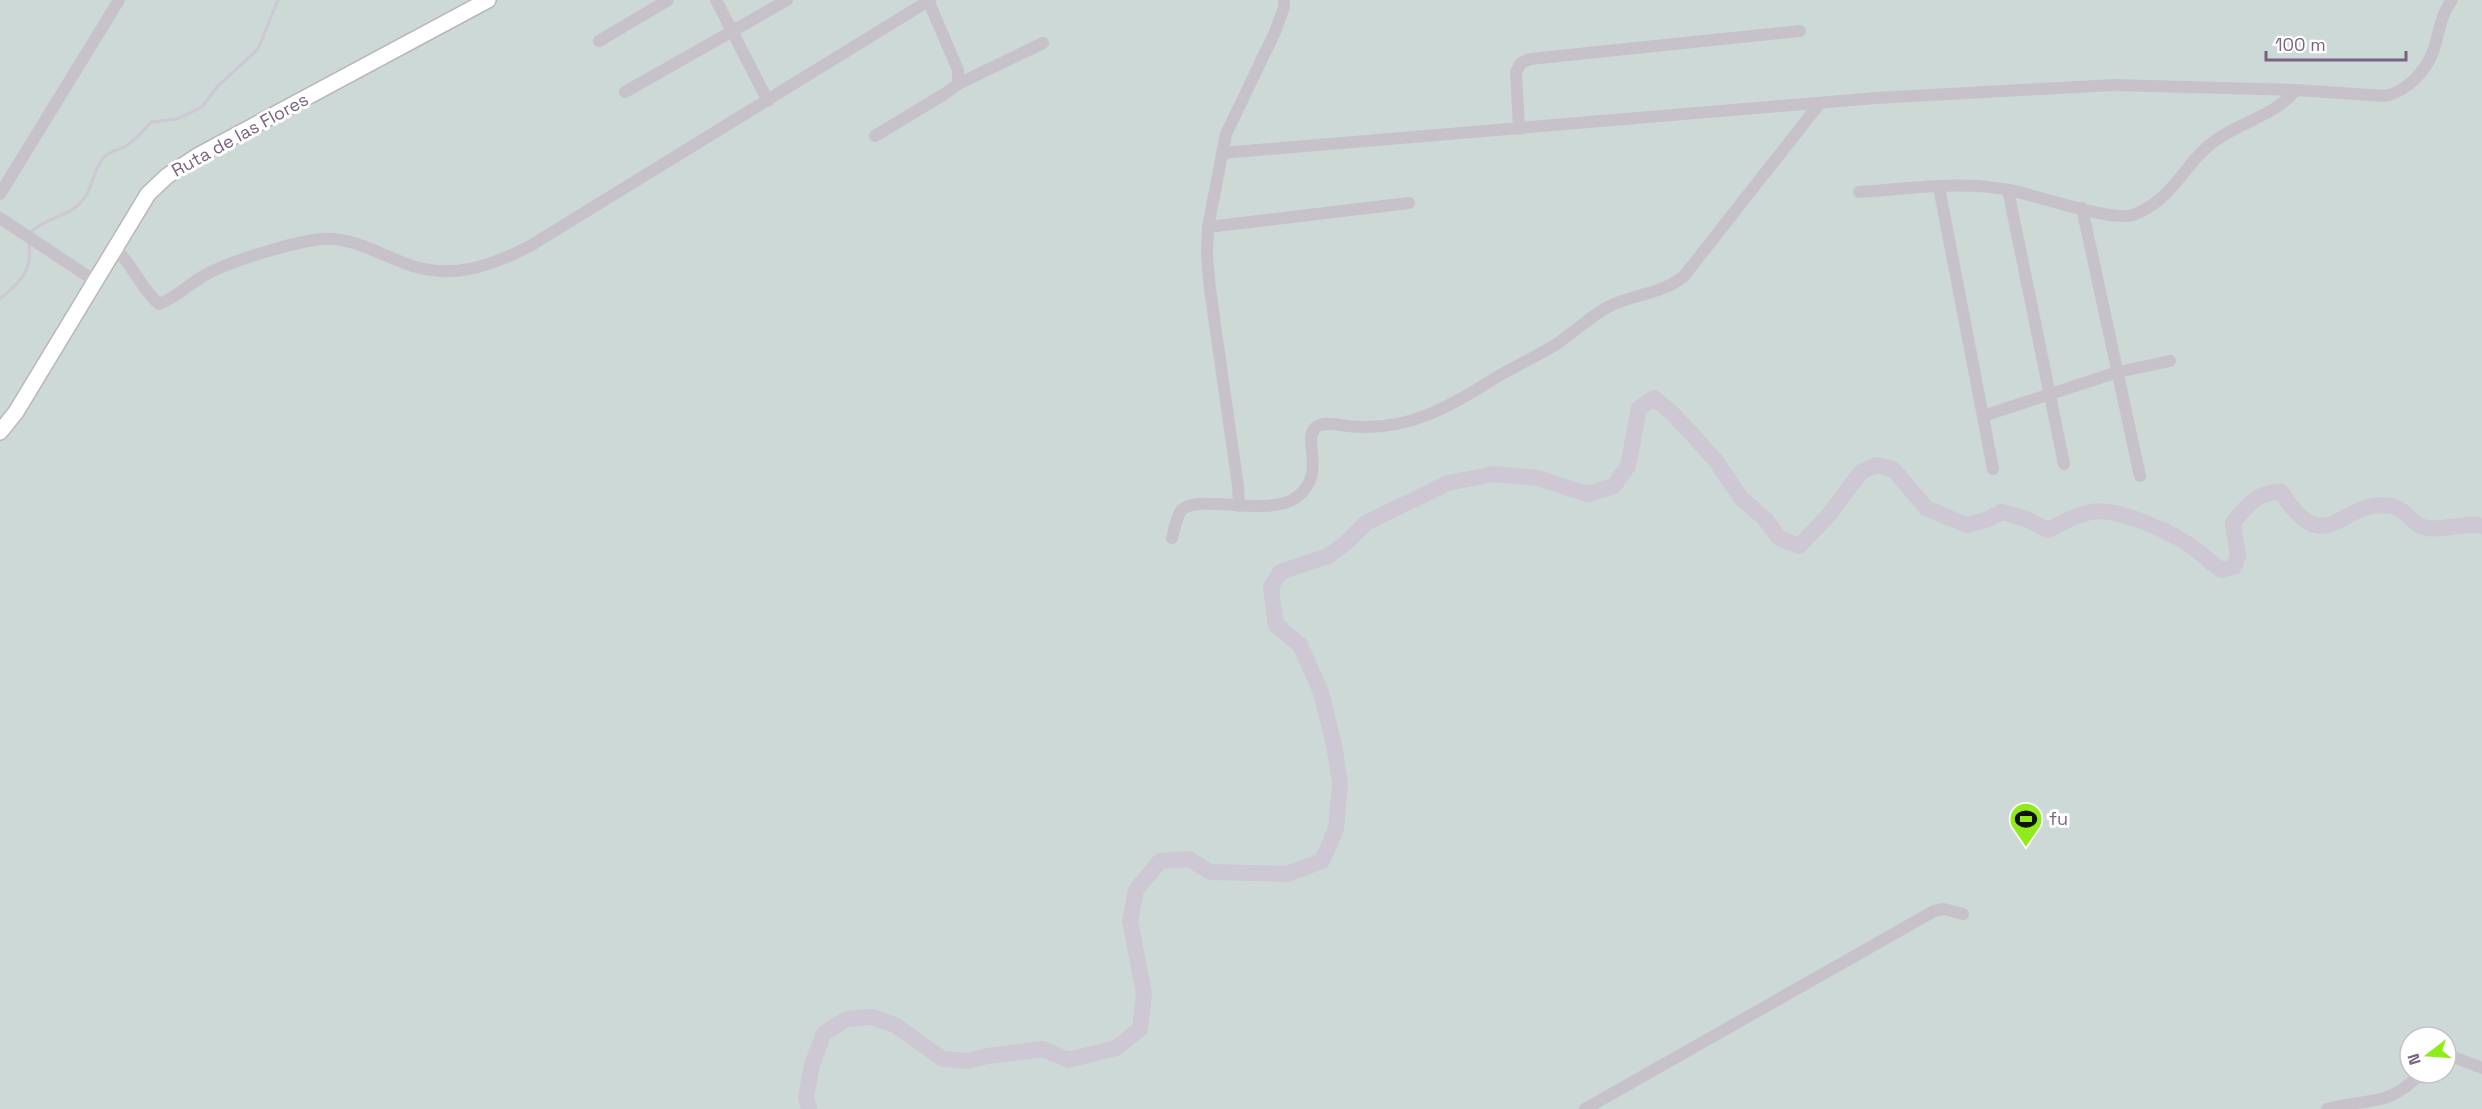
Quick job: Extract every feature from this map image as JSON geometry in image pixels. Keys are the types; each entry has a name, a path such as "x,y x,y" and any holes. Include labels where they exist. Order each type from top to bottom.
{"main road":[{"name":"Ruta de las Flores","path":"0,432 16,412 148,194 167,176 199,155 467,5 488,0"}],"street":[{"path":"0,194 118,0"},
{"path":"599,41 668,0"},
{"path":"716,0 768,101"},
{"path":"625,92 787,0"},
{"path":"116,248 131,265 152,298 159,304 168,301 202,276 220,267 295,244 324,239 364,245 407,264 443,272 468,271 500,262 530,246 929,0 958,70 957,84"},
{"path":"1239,506 1210,289 1208,227 1222,153 1234,116 1275,32 1284,0"},
{"path":"1222,153 1876,98 2113,85 2296,90 2385,96 2396,93 2415,79 2433,52 2441,21 2452,0"},
{"path":"1519,129 1516,72 1521,63 1530,59 1800,31"},
{"path":"874,136 957,84 1043,43"},
{"path":"1859,192 1982,186 2008,190 2112,217 2130,216 2164,197 2213,141 2274,110 2296,90"},
{"path":"1172,538 1180,512 1185,507 1199,503 1263,507 1281,505 1296,498 1306,488 1313,474 1311,441 1312,432 1316,427 1324,424 1360,428 1400,423 1428,415 1471,394 1551,347 1605,309 1629,298 1673,285 1684,276 1820,104"},
{"path":"1939,187 1993,469"},
{"path":"2008,190 2064,464"},
{"path":"1208,227 1408,203"},
{"path":"2082,208 2140,476"},
{"path":"0,218 95,281"},
{"path":"1983,416 2118,372 2170,362"},
{"path":"1586,1109 1934,912 1944,909 1963,914"},
{"path":"2458,1059 2482,1068"},
{"path":"2327,1109 2394,1096 2410,1085"}],"shaded area":[{"path":"0,0 2482,0 2482,1109 0,1109"}],"waterway":[{"path":"32,231 77,206 86,195 103,158 110,152 132,142 151,122 177,119 202,107 217,87 258,49 278,0"},
{"path":"0,299 23,276 29,262 29,244"},
{"path":"809,1109 806,1097 812,1065 824,1033 847,1019 872,1017 895,1025 943,1059 968,1061 987,1056 1043,1049 1068,1060 1116,1048 1140,1029 1144,993 1130,921 1136,890 1160,861 1189,859 1210,872 1287,874 1322,861 1336,829 1340,782 1334,745 1321,692 1300,645 1276,625 1271,588 1280,572 1328,556 1346,543 1366,523 1448,483 1494,474 1538,478 1587,494 1614,486 1628,466 1639,408 1654,398 1691,433 1716,461 1741,498 1765,519 1779,538 1799,546 1827,517 1861,472 1876,465 1893,469 1926,508 1966,525 1986,520 2002,512 2026,519 2048,530 2085,513 2102,511 2116,513 2174,536 2221,570 2234,567 2238,556 2233,523 2253,501 2273,492 2281,492 2297,513 2310,523 2323,526 2374,506 2397,508 2422,527 2427,528 2482,526"}],"place":[{"name":"fu","path":"2026,848"}]}
